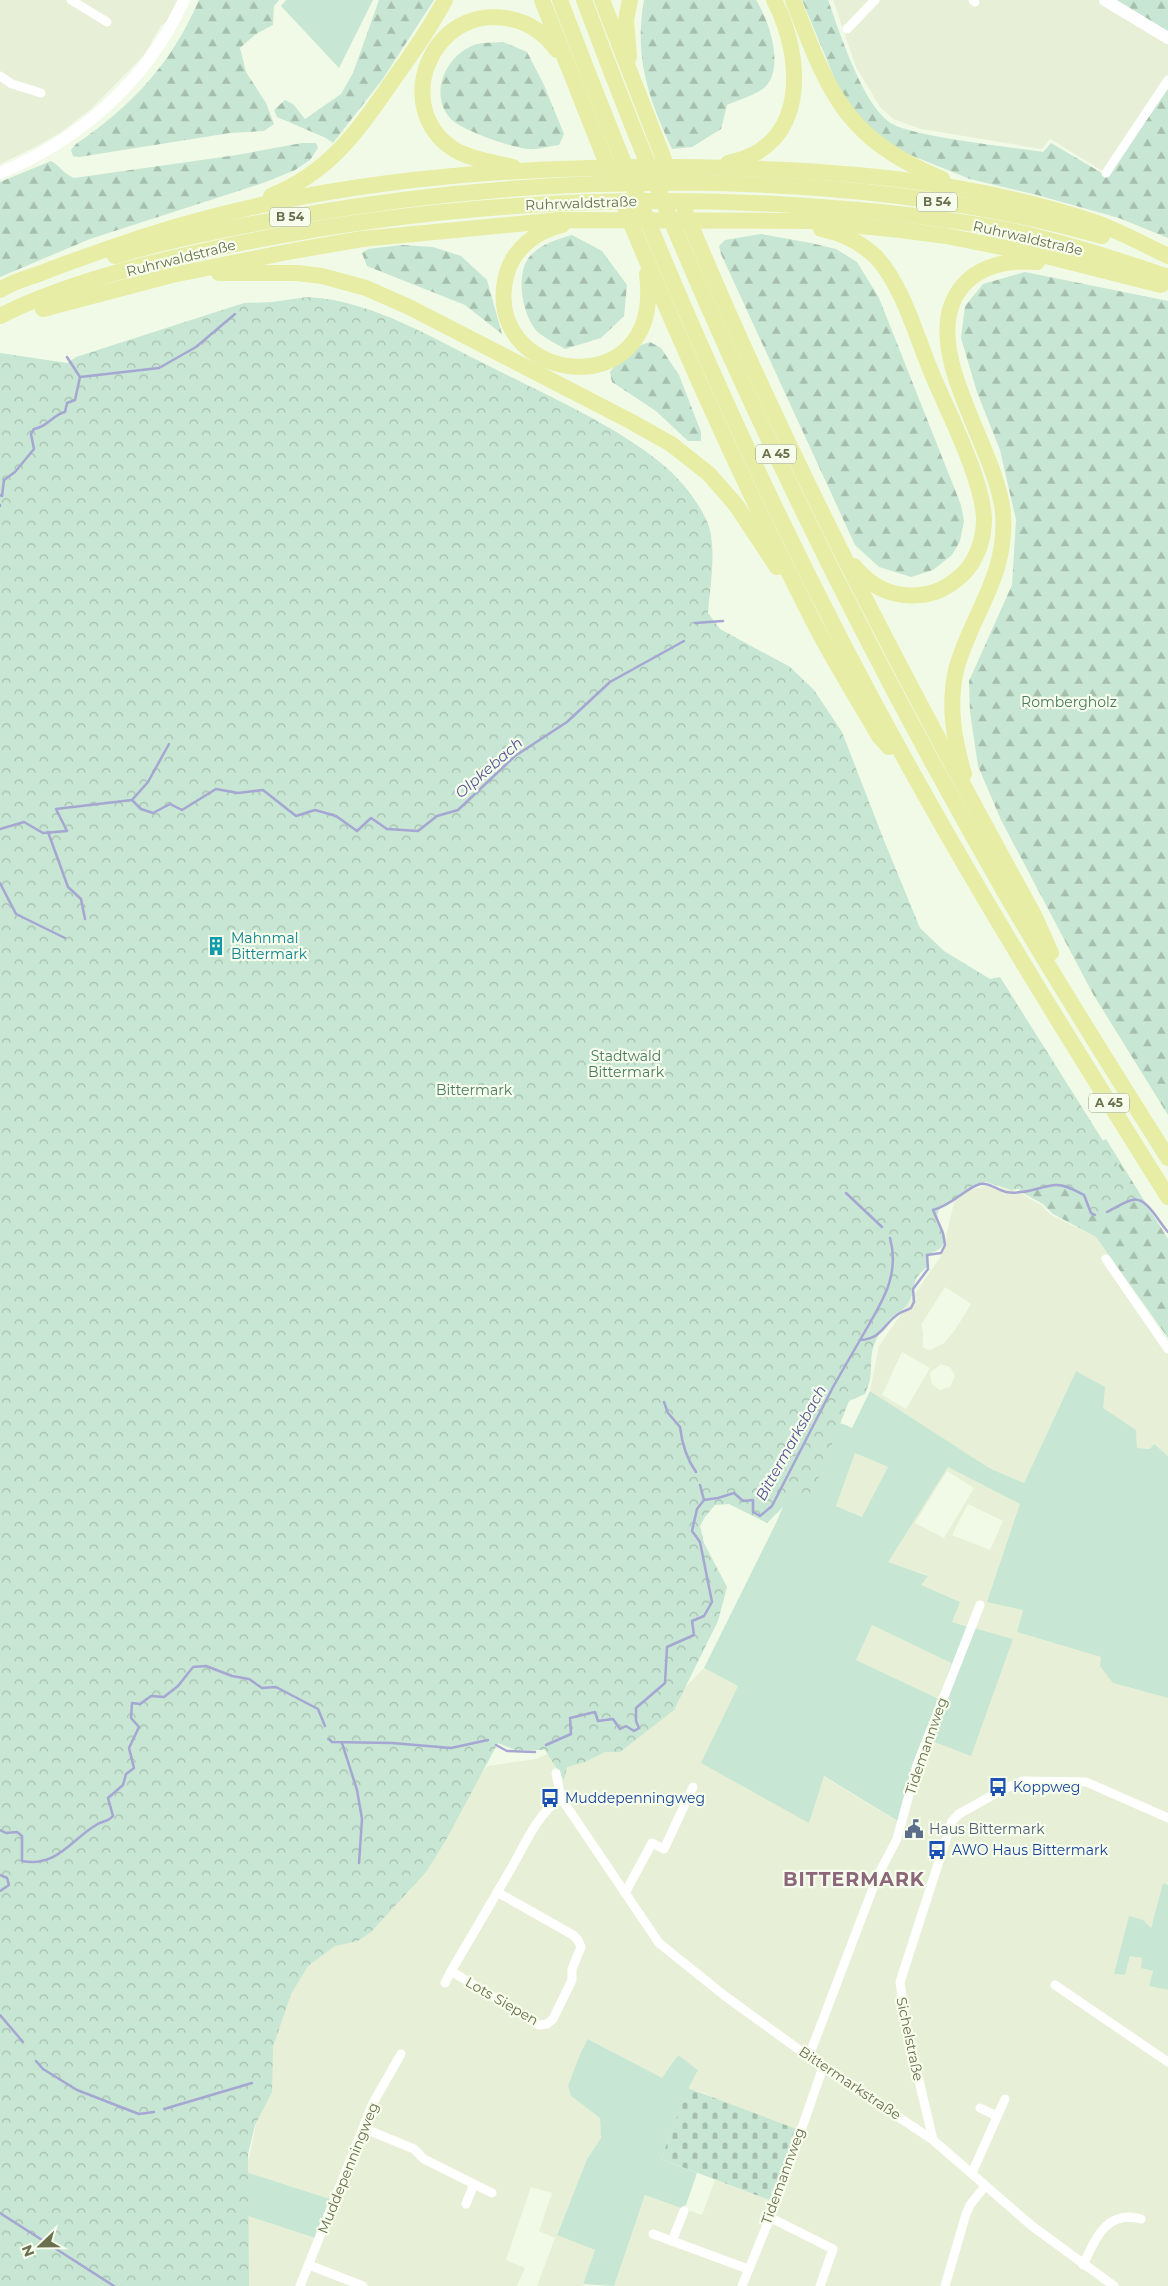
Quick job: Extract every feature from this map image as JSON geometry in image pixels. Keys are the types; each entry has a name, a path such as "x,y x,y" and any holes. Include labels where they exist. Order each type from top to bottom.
{"highway":[{"path":"237,210 303,181 336,155 420,42 445,0"},
{"path":"542,0 640,245 711,409 814,623"},
{"name":"A 45","path":"560,0 648,224 726,402 822,602 919,786 1085,1065 1168,1197"},
{"name":"A 45","path":"584,0 634,131 689,263 797,499 890,683 1011,888 1079,1015 1168,1158"},
{"path":"602,0 640,102 720,294 761,386 833,538 982,818"},
{"path":"630,0 626,20 627,40 631,68 640,102"},
{"path":"694,167 735,162 761,150 774,140 790,114 794,81 792,56 786,31 774,0"},
{"path":"793,0 825,77 845,112 857,127 871,140 902,160 923,171 973,190"},
{"path":"530,171 478,159 460,152 446,143 431,124 426,113 422,87 427,64 439,43 457,27 480,18 504,17 527,24 546,37 559,53 572,77"},
{"path":"0,290 129,241 237,210 307,196 405,182 584,168 694,167 807,171 915,181 973,190 1024,202 1099,224 1168,256"},
{"name":"B 54","path":"0,296 55,275 122,254 214,231 352,206 408,199 507,189 590,185 701,184 845,191 944,202 1010,214 1085,231 1168,256"},
{"name":"Ruhrwaldstraße","path":"0,318 17,308 69,289 131,270 205,250 283,234 467,209 597,202 708,201 848,208 946,220 1008,231 1067,246 1168,277"},
{"path":"0,318 172,276 362,239 518,222 559,220 716,219 830,223 946,236 1042,255 1168,288"},
{"path":"604,220 560,226 547,230 528,242 514,258 508,269 504,292 507,316 519,338 536,355 567,367 589,367 613,358 632,343 642,326 647,312 647,273 640,245"},
{"path":"774,222 830,231 848,238 870,252 888,272 966,456 982,502 983,536 978,553 968,569 955,581 942,590 932,593 911,596 897,595 873,585 862,576 833,538"},
{"path":"1011,888 969,788 959,756 954,730 952,694 959,660 997,572 1003,539 1003,513 994,474 953,366 948,342 948,317 952,303 968,281 978,272 996,264 1019,261 1090,268"},
{"path":"172,276 200,273 297,273 322,276 366,288 409,307 651,432 691,458 724,490 753,530 814,623 880,736 919,786"}],"street":[{"path":"71,0 107,22"},
{"path":"0,173 60,143 113,101 156,51 184,0"},
{"path":"847,29 875,0"},
{"path":"1105,0 1168,38"},
{"path":"0,76 12,84 41,93"},
{"path":"1106,173 1168,80"},
{"path":"1106,1259 1168,1349"},
{"name":"Tidemannweg","path":"809,2056 878,1875 896,1839 917,1765 980,1604"},
{"name":"Bittermarkstraße","path":"556,1773 561,1798 659,1943 725,1996 823,2067 933,2140 1032,2226 1114,2286"},
{"name":"Sichelstraße","path":"933,2140 906,2025 900,1982 952,1821 959,1814 1000,1790 1022,1781 1086,1782 1168,1818"},
{"path":"625,1893 652,1843 664,1849 693,1787"},
{"name":"Lots Siepen","path":"445,1983 538,1822 554,1802 561,1798"},
{"name":"Lots Siepen","path":"451,1971 540,2025 548,2024 553,2019 572,1980 572,1969 580,1952 578,1940 497,1892"},
{"path":"1055,1985 1168,2062"},
{"name":"Muddepenningweg","path":"300,2286 373,2103 401,2054"},
{"name":"Tidemannweg","path":"742,2286 799,2141 802,2122 823,2067"},
{"path":"972,2174 1005,2099"},
{"path":"980,2108 997,2116"},
{"path":"363,2128 414,2149 424,2159 492,2193"},
{"path":"466,2204 474,2184"},
{"path":"945,2286 966,2214 985,2186"},
{"path":"672,2241 684,2211"},
{"path":"1083,2265 1098,2234 1107,2224 1131,2216 1141,2220"},
{"path":"770,2217 833,2250 820,2286"},
{"path":"653,2234 748,2269"},
{"path":"309,2265 363,2286"}],"shaded area":[{"path":"0,0 190,0 183,16 161,25 144,55 91,109 61,132 0,164"},
{"path":"833,0 1105,0 1168,38 1168,80 1106,173 1050,139 1042,149 921,129 893,119 880,107 856,67"},
{"path":"984,1186 1014,1190 1041,1205 1051,1215 1096,1237 1168,1340 1168,1456 1154,1444 1151,1449 1137,1448 1136,1430 1103,1409 1076,1371 1024,1483 989,1468 870,1391 879,1346 941,1256 956,1195","holes":["945,1287 971,1304 955,1330 944,1343 930,1350 926,1349 923,1347 921,1325","902,1352 930,1368 906,1409 882,1395","941,1364 950,1367 955,1376 950,1387 940,1390 932,1384 930,1373"]},
{"path":"855,1453 888,1467 863,1517 836,1506"},
{"path":"948,1467 1020,1504 1023,1610 1017,1632 1102,1657 1113,1683 1168,1698 1168,1885 1163,1883 1151,1928 1114,1974 1125,1975 1130,1956 1143,1958 1153,1971 1149,1986 1168,1990 1168,2286 614,2286 645,2195 702,2215 715,2180 772,2201 772,2190 775,2184 777,2185 793,2143 790,2142 792,2137 704,2093 688,2088 698,2070 678,2055 663,2079 589,2039 568,2086 571,2096 600,2118 601,2138 587,2159 557,2234 595,2250 583,2284 585,2286 537,2286 555,2238 539,2231 552,2193 531,2187 506,2260 525,2268 517,2286 247,2286 248,2216 314,2238 330,2199 246,2172 288,1974 432,1853 480,1774 488,1766 536,1759 673,1700 704,1668 738,1686 809,1823 823,1776 900,1823 971,1626 951,1622 959,1602 920,1585 927,1575 887,1562","holes":["947,1471 974,1488 944,1538 915,1523","968,1504 1003,1521 990,1550 952,1535"]},
{"path":"872,1625 951,1663 939,1699 856,1660"}],"green space":[{"path":"199,0 279,0 274,6 273,25 256,34 240,48 246,72 266,103 274,124 264,131 230,133 79,157 73,156 71,150 76,144 97,129 133,98 163,63 188,23"},
{"path":"286,0 373,0 339,68 281,6"},
{"path":"379,0 434,0 382,80 333,143 326,138 277,117 274,110 285,100 293,104 305,119 341,94 353,73"},
{"path":"644,0 756,0 770,31 774,56 774,68 771,79 765,87 757,92 727,105 721,129 692,147 672,149 650,94 642,59 641,21"},
{"path":"802,0 828,0 852,65 869,99 889,122 918,132 962,141 1043,152 1051,143 1107,176 1168,89 1168,238 1119,218 970,179 893,148 869,128 849,105 837,84"},
{"path":"1105,0 1168,0 1168,38"},
{"path":"503,42 527,52 544,85 564,134 559,145 528,149 499,142 464,128 450,118 444,108 441,86 449,65 457,56 477,44"},
{"path":"302,143 316,143 318,148 310,160 295,170 266,182 90,239 0,277 0,182 51,161 74,178 237,155"},
{"path":"761,234 836,249 857,262 879,298 961,505 964,521 960,541 952,555 933,570 911,577 879,567 855,545 721,254 719,246 725,240"},
{"path":"572,235 602,251 627,285 624,316 601,338 565,349 539,333 533,326 528,317 522,295 522,283 526,263 535,251 556,240"},
{"path":"402,245 433,247 461,256 487,280 502,334 465,305 367,266 362,253 368,249"},
{"name":"Rombergholz","path":"1025,272 1168,301 1168,1115 1093,994 1001,820 978,766 970,712 969,681 1012,585 1016,520 1000,450 977,392 961,338 965,306 983,284"},
{"name":"Bittermark","path":"307,297 356,305 380,313 426,334 601,423 661,463 681,482 697,503 710,529 712,565 708,613 720,629 790,667 814,690 842,732 920,928 944,951 990,979 1000,977 1139,1198 1116,1209 1093,1213 1086,1196 1075,1188 1036,1186 1011,1190 986,1182 974,1186 940,1208 938,1218 944,1242 941,1248 929,1255 927,1267 918,1276 908,1303 885,1324 879,1335 872,1351 870,1381 865,1394 849,1401 820,1475 808,1496 794,1496 767,1523 729,1504 715,1505 700,1526 704,1543 727,1587 718,1621 674,1710 620,1752 605,1752 585,1762 567,1767 564,1780 545,1750 515,1750 498,1743 446,1840 426,1872 371,1932 358,1941 335,1946 308,1966 291,1994 273,2047 272,2092 255,2125 248,2154 249,2286 0,2286 0,353 67,363 76,357 244,303 272,302"},
{"path":"650,342 661,348 679,375 701,432 701,441 688,441 656,411 612,382 610,372 615,366 628,357 635,347"},
{"path":"1106,1139 1168,1239 1168,1338 1096,1237 1053,1214 1043,1204 1019,1191 1020,1188"},
{"path":"1076,1371 1105,1387 1103,1408 1136,1430 1137,1448 1150,1449 1154,1444 1168,1456 1168,1698 1113,1683 1100,1666 1101,1657 1017,1632 1023,1610 987,1602 1020,1504 948,1467 888,1562 928,1576 921,1585 960,1602 952,1622 1013,1639 971,1756 927,1739 901,1823 824,1776 809,1823 701,1763 738,1686 704,1668 775,1525 819,1426 835,1422 852,1428 870,1391 989,1468 1024,1483","holes":["855,1453 888,1467 862,1517 836,1506","872,1625 951,1663 939,1699 856,1660"]},
{"path":"1163,1883 1168,1885 1168,1990 1149,1986 1153,1971 1141,1968 1142,1958 1130,1956 1125,1975 1114,1974 1129,1916 1143,1920 1151,1928"},
{"path":"588,2039 662,2078 678,2055 698,2070 688,2089 661,2159 697,2173 686,2205 681,2208 645,2195 614,2286 583,2284 595,2250 557,2235 587,2159 601,2138 600,2118 571,2096 568,2086"},
{"path":"688,2088 796,2129 790,2141 793,2143 778,2185 775,2184 771,2194 774,2196 772,2201 661,2159"},
{"path":"246,2172 330,2199 315,2238 248,2216"}],"waterway":[{"path":"80,377 159,368 196,347 235,314"},
{"path":"0,495 2,496 4,480 15,472 34,449 31,434 34,429 43,426 65,412 67,403 75,400 80,377 67,357"},
{"name":"Olpkebach","path":"695,623 723,621"},
{"name":"Olpkebach","path":"0,829 24,822 43,833 67,831 56,809 132,800 141,809 153,813 170,804 182,810 216,789 238,793 263,790 296,816 315,810 336,816 357,831 371,818 387,829 418,831 437,816 458,810 515,756 567,722 610,682 684,641"},
{"path":"132,800 148,782 169,744"},
{"path":"48,832 68,887 81,899 85,919"},
{"path":"0,883 16,914 65,938"},
{"name":"Bittermarksbach","path":"546,1745 571,1734 570,1718 595,1712 598,1721 613,1719 620,1729 626,1726 634,1731 639,1728 636,1721 636,1708 665,1683 667,1647 694,1635 692,1621 704,1616 712,1602 700,1542 692,1531 697,1509 704,1500 734,1493 743,1501 753,1500 753,1512 760,1516 772,1506 833,1387 860,1340 874,1337 901,1312 911,1308 914,1302 913,1289 928,1269 927,1255 941,1253 945,1245 943,1233 933,1210 947,1205 969,1189 980,1184 987,1184 1012,1193 1059,1185 1084,1195 1091,1213 1095,1215"},
{"path":"846,1193 882,1227"},
{"name":"Bittermarksbach","path":"1107,1212 1126,1202 1137,1200 1148,1206 1168,1232"},
{"path":"860,1340 881,1303 890,1279 893,1266 890,1238"},
{"path":"664,1402 668,1413 680,1427 685,1451 696,1472"},
{"path":"700,1485 704,1500"},
{"name":"Bittermarksbach","path":"0,1830 6,1833 17,1832 22,1836 22,1861 34,1862 54,1857 87,1831 111,1818 113,1816 108,1798 123,1785 126,1774 134,1768 129,1748 139,1727 131,1718 132,1703 140,1704 151,1696 164,1697 178,1686 193,1667 206,1666 232,1676 249,1679 262,1688 276,1687 318,1709 325,1726"},
{"name":"Bittermarksbach","path":"329,1739 332,1742 392,1743 451,1748 488,1740"},
{"path":"342,1743 357,1790 362,1819 359,1863"},
{"name":"Bittermarksbach","path":"496,1745 507,1751 535,1752"},
{"name":"Bittermarksbach","path":"0,1875 7,1878 9,1885 0,1891"},
{"path":"0,2015 23,2042"},
{"path":"36,2061 43,2069 77,2090 139,2114 154,2112"},
{"path":"164,2109 252,2083"},
{"path":"0,2213 114,2286"}],"place":[{"name":"Mahnmal Bittermark","path":"216,946"},
{"name":"Koppweg","path":"998,1787"},
{"name":"Muddepenningweg","path":"550,1798"},
{"name":"Haus Bittermark","path":"914,1829"},
{"name":"AWO Haus Bittermark","path":"937,1850"}],"district":[{"name":"BITTERMARK","path":"854,1879"}],"park label":[{"name":"Stadtwald Bittermark","path":"626,1064"}]}
